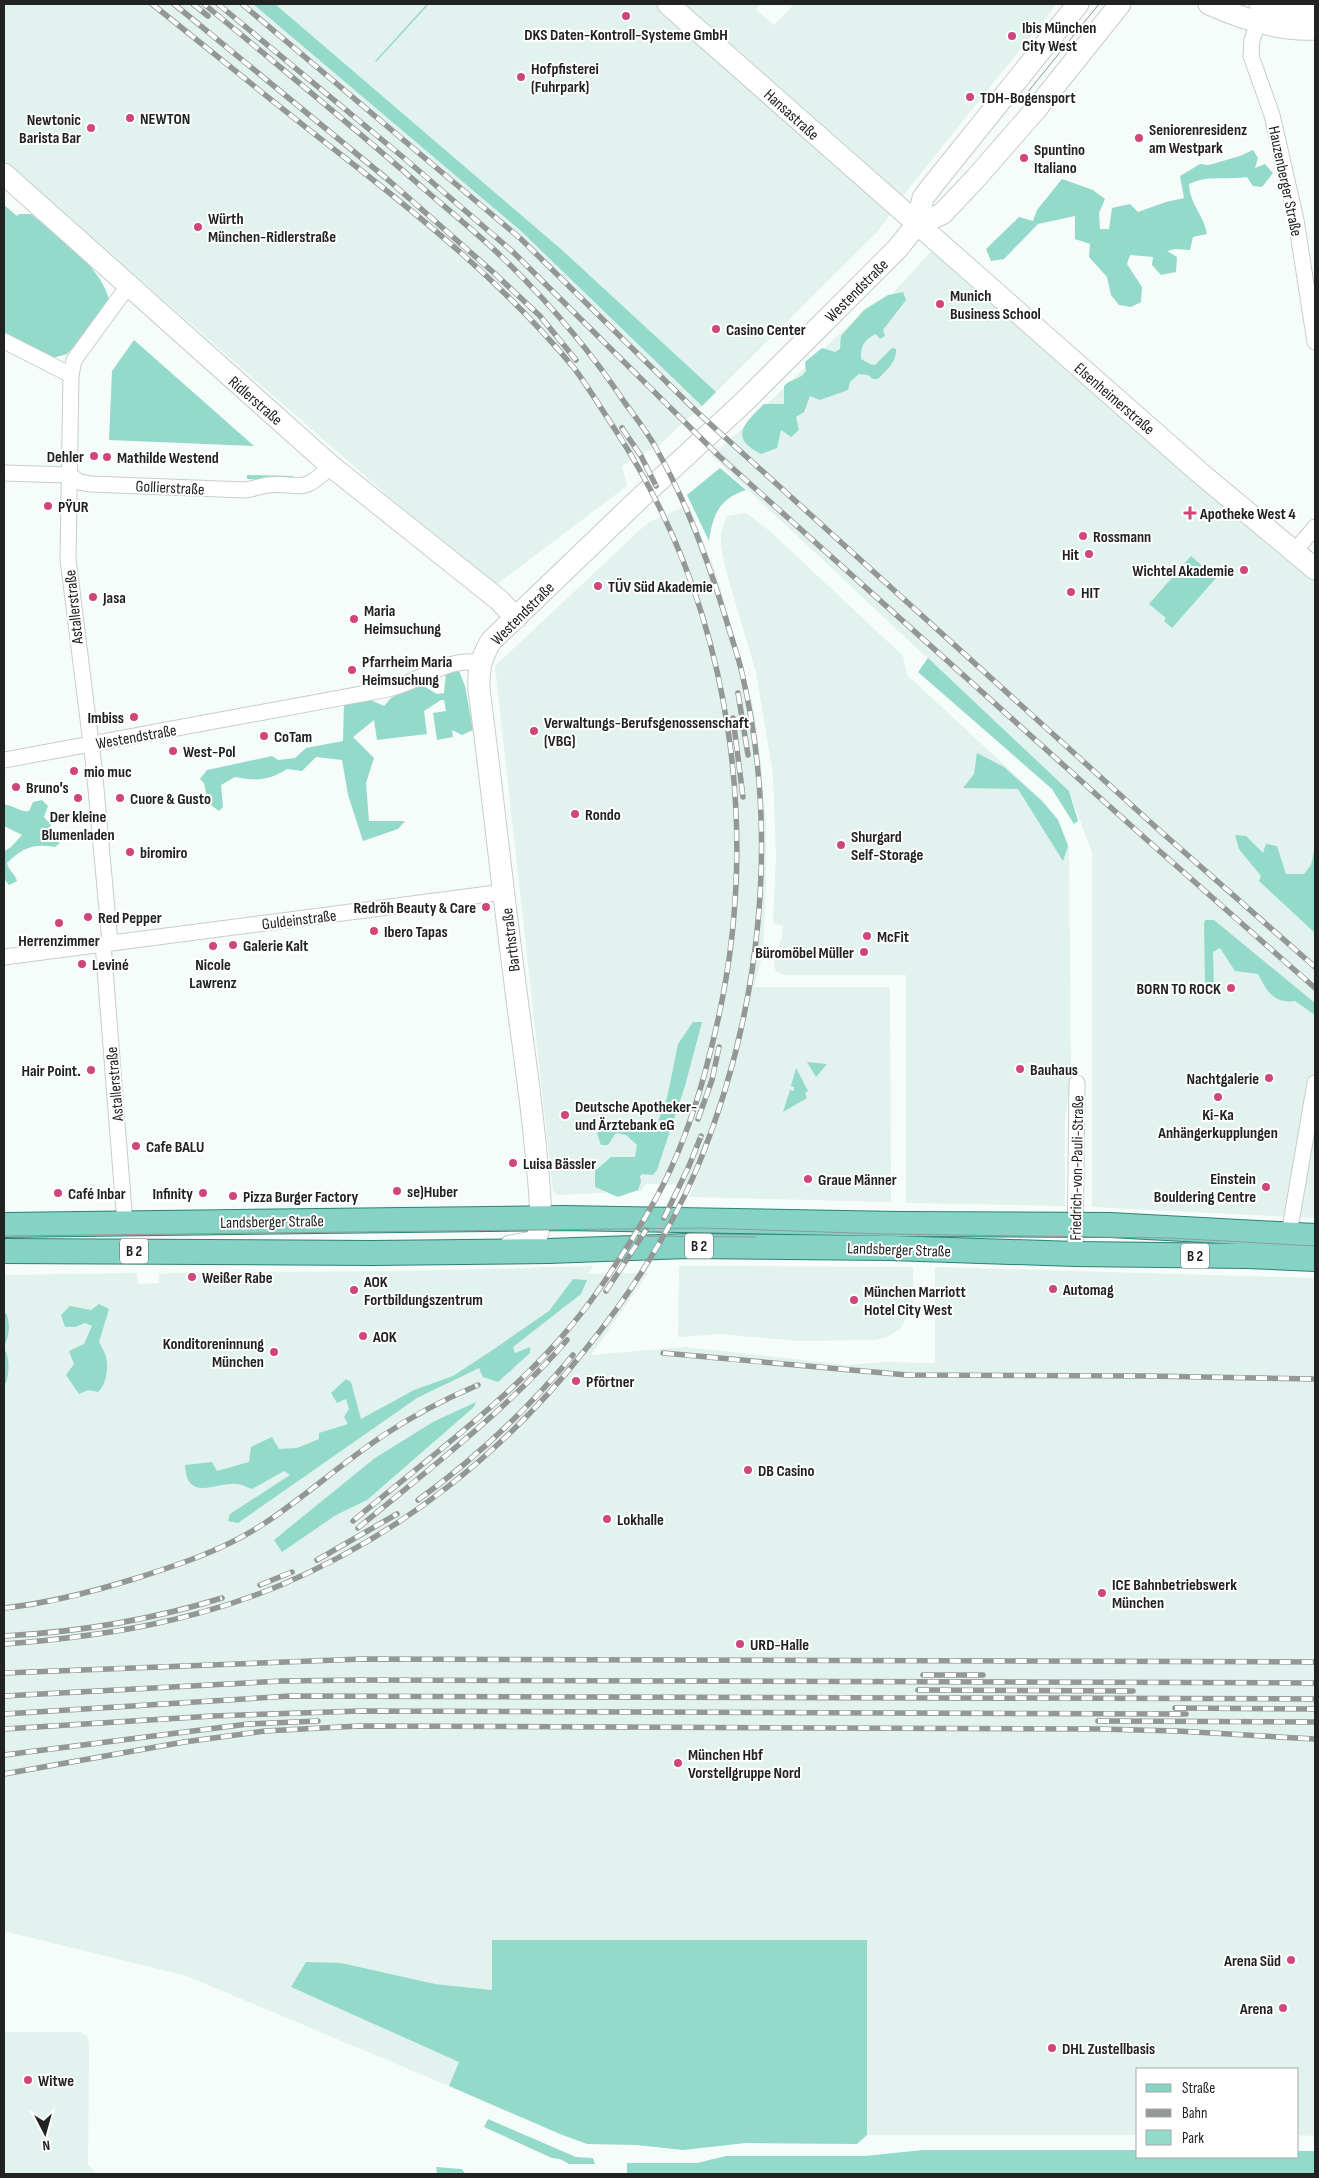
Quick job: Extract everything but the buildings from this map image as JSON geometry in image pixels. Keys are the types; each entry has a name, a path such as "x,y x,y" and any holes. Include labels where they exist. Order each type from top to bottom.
{"main road":[{"name":"Landsberger Straße","path":"4,1224 540,1218 899,1224 1075,1224 1315,1236"},
{"name":"Landsberger Straße","path":"4,1251 372,1253 688,1246 890,1248 1315,1259"}],"street":[{"name":"Hansastraße","path":"668,4 917,224"},
{"name":"Westendstraße","path":"4,760 388,689 417,680 451,663 465,661 480,663 491,641 638,499 744,402 898,248 917,224 923,198 1078,4"},
{"name":"Westendstraße","path":"917,224 942,214 976,178 1056,85 1120,4"},
{"path":"1209,4 1259,13 1294,28 1315,29"},
{"path":"1259,13 1315,9"},
{"name":"Hauzenberger Straße","path":"1259,13 1252,40 1251,56 1272,115 1296,220 1315,342"},
{"name":"Ridlerstraße","path":"4,174 128,286 325,472 499,600 516,618"},
{"name":"Elsenheimerstraße","path":"917,224 1199,472 1315,569"},
{"name":"Astallerstraße","path":"125,1224 107,943 91,744 68,559 71,375 74,360 128,286"},
{"path":"4,341 71,375"},
{"name":"Gollierstraße","path":"4,474 70,475 79,482 91,484 245,490 268,485 299,487 307,485 325,472"},
{"path":"1294,552 1315,527"},
{"name":"Barthstraße","path":"480,663 478,674 479,690 535,1143 540,1218"},
{"name":"Guldeinstraße","path":"4,957 504,892"},
{"name":"Friedrich-von-Pauli-Straße","path":"1074,1254 1077,1082"},
{"path":"1289,1234 1315,1082"},
{"name":"Landsberger Straße","path":"482,1252 533,1242 538,1236 540,1218"}],"shaded area":[{"path":"4,4 761,4 756,10 774,25 794,4 1057,4 913,183 878,231 702,406 659,445 622,466 627,486 497,584 394,501 4,161"},
{"path":"939,242 1315,571 1315,1218 1092,1207 1092,852 1069,791 712,456 837,336 861,316 887,300"},
{"path":"689,505 715,570 754,711 761,763 766,826 766,885 763,953 754,987 890,987 891,1202 689,1197 695,1185 645,1184 641,1191 557,1195 553,1191 495,666 642,528 651,521"},
{"path":"746,513 772,533 903,656 907,675 1041,799 1058,819 1069,846 1071,1078 1065,1117 1065,1206 906,1203 906,975 785,975 776,972 774,958 782,937 783,926 773,923 776,856 773,774 756,672 728,578 721,547 721,532 727,516"},
{"path":"593,1266 588,1274 648,1273 591,1355 685,1347 846,1365 884,1362 935,1363 935,1267 1315,1278 1315,2136 1299,2135 1299,2068 1136,2068 1136,2135 867,2135 867,1940 492,1940 492,1990 435,1984 291,1987 459,2062 449,2086 187,1976 4,1931 4,1275 137,1273 138,1284 159,1283 159,1274 170,1273 404,1271"},
{"path":"679,1266 913,1267 913,1305 900,1329 885,1338 874,1340 799,1341 720,1334 678,1337"},
{"path":"4,2032 80,2032 87,2036 89,2044 88,2165 96,2173 342,2174 4,2174"}],"green space":[{"path":"253,4 275,4 562,250 716,392 702,406 521,231"},
{"path":"429,4 376,62 375,61"},
{"path":"1253,150 1258,158 1255,168 1265,164 1273,173 1262,187 1253,186 1247,177 1210,179 1189,184 1192,198 1207,234 1193,237 1190,250 1175,249 1167,251 1177,257 1176,272 1161,275 1152,265 1153,257 1130,255 1127,264 1142,287 1141,302 1131,307 1119,305 1111,295 1107,277 1089,257 1090,244 1075,239 1075,216 1038,224 1004,259 991,261 986,249 1019,217 1033,221 1037,210 1062,179 1093,190 1105,199 1099,213 1100,229 1109,229 1112,208 1130,204 1138,212 1184,198 1180,176 1200,164 1209,165"},
{"path":"4,205 17,216 19,214 31,214 67,243 90,266 106,291 110,305 67,354 53,358 4,332"},
{"path":"903,292 906,300 883,330 885,336 880,339 876,334 869,338 862,347 861,359 875,365 892,348 896,349 893,362 878,379 859,374 850,382 848,390 820,400 810,396 804,412 796,417 799,430 791,437 781,430 777,448 761,454 745,442 742,435 746,423 764,404 784,404 784,386 806,371 805,362 822,348 835,352 840,349 841,336 864,310 888,295"},
{"path":"134,340 254,446 109,440 112,371"},
{"path":"720,468 746,490 723,503 715,515 709,541 687,495"},
{"path":"247,475 293,476 292,480 247,479"},
{"path":"1191,556 1216,578 1172,628 1164,621 1166,618 1149,604"},
{"path":"928,658 1069,791 1078,821 1074,824 1052,789 918,672"},
{"path":"459,671 465,686 473,730 462,735 452,730 453,737 437,740 433,713 446,711 444,700 441,700 424,711 427,734 377,740 374,720 353,737 374,758 366,783 369,821 405,821 398,829 363,841 348,795 342,760 316,757 302,771 287,769 274,776 262,779 235,777 221,785 223,807 219,811 208,803 204,783 200,779 207,770 272,756 278,760 295,758 306,748 343,741 344,703 371,700 384,706 391,698 420,684 437,694 444,693 446,672"},
{"path":"977,753 1004,767 1043,802 1058,820 1068,846 1063,861 1018,789 963,788 974,774"},
{"path":"42,800 48,806 44,817 51,825 49,830 53,839 60,843 55,847 34,846 23,850 12,858 7,863 17,881 9,885 4,879 4,851 10,848 22,835 4,826 4,805 29,811 33,802"},
{"path":"1235,835 1246,836 1263,853 1266,844 1277,846 1286,874 1304,874 1311,865 1315,847 1315,933 1259,881 1261,876 1239,849"},
{"path":"1205,920 1214,920 1315,1003 1315,1015 1295,1001 1276,998 1264,986 1258,974 1235,971 1220,948 1213,952 1214,986 1209,987 1205,982"},
{"path":"693,1022 702,1022 685,1086 657,1170 653,1175 642,1174 640,1176 641,1182 638,1190 618,1197 595,1187 595,1171 611,1157 635,1157 637,1145 626,1135 616,1133 608,1145 601,1145 597,1133 612,1121 645,1128 656,1127 667,1098 678,1044"},
{"path":"807,1062 827,1064 816,1077"},
{"path":"796,1068 808,1091 805,1093 807,1098 783,1112 790,1090 794,1091 794,1087 791,1086"},
{"path":"573,1279 587,1280 581,1294 513,1347 515,1353 530,1347 530,1353 498,1382 483,1377 479,1368 417,1398 238,1523 228,1521 230,1514 290,1475 284,1471 252,1489 237,1484 204,1488 197,1487 191,1484 187,1477 185,1465 212,1462 217,1471 249,1462 251,1447 272,1437 279,1449 297,1448 319,1439 319,1433 348,1424 344,1417 349,1409 346,1399 337,1403 331,1393 346,1379 351,1382 361,1419 414,1390 453,1376 549,1311"},
{"path":"99,1304 109,1309 99,1342 106,1357 106,1376 98,1392 88,1390 79,1394 66,1375 74,1364 69,1351 84,1344 92,1326 85,1323 75,1327 65,1327 61,1315 70,1306 91,1310"},
{"path":"4,1313 8,1317 9,1326 4,1347"},
{"path":"4,1349 8,1365 7,1379 4,1384"},
{"path":"476,1402 474,1407 367,1500 336,1515 282,1552 274,1540 375,1458 433,1422"},
{"path":"492,1940 867,1940 867,2135 857,2144 746,2143 683,2150 636,2145 587,2144 449,2086 459,2062 291,1987 306,1962 341,1963 435,1984 492,1990"},
{"path":"488,2119 576,2157 593,2158 595,2164 569,2164 560,2159 552,2158 484,2127"},
{"path":"923,2150 1136,2150 1136,2158 1299,2158 1299,2151 1315,2151 1315,2174 627,2174 627,2163 697,2163 726,2156 865,2156"},
{"path":"436,2167 462,2169 465,2174 437,2174"}],"tram line":[{"path":"1023,98 1099,4"},
{"path":"4,1236 704,1228 884,1234 1169,1238 1315,1246"},
{"path":"621,1236 756,1237"}],"railway":[{"path":"152,4 435,231 522,310 574,368 616,431 656,501 688,575 712,651 728,730 736,810 736,890 727,970 702,1083 672,1167 634,1236 575,1322 546,1354 485,1412 353,1521"},
{"path":"174,4 386,178 494,273 540,316 576,360"},
{"path":"193,4 208,16"},
{"path":"4,1644 75,1637 145,1626 214,1609 281,1585 368,1541 409,1515 448,1487 521,1423 585,1350 618,1307 662,1239 687,1191 720,1107 737,1047 750,985 758,923 761,860 760,797 754,735 742,673 719,597 696,532 678,490 653,444 585,348 540,296 508,263 375,147 204,4"},
{"path":"218,4 404,158 512,251 719,456 1315,988"},
{"path":"242,4 521,239 697,412 1159,830 1315,967"},
{"path":"622,428 641,456 656,486"},
{"path":"738,693 748,755"},
{"path":"733,718 743,797"},
{"path":"698,1119 712,1080 719,1047"},
{"path":"664,1218 701,1136"},
{"path":"606,1291 646,1230"},
{"path":"358,1528 493,1415 519,1391 567,1340"},
{"path":"663,1353 907,1375 1315,1379"},
{"path":"418,1500 500,1432 538,1395 573,1355"},
{"path":"4,1608 54,1600 104,1588 170,1567 235,1541 295,1502 369,1445 395,1428 430,1408 478,1385"},
{"path":"317,1560 397,1514"},
{"path":"260,1585 292,1572"},
{"path":"4,1636 114,1624 168,1613 222,1598"},
{"path":"4,1673 362,1659 1315,1662"},
{"path":"923,1675 983,1675"},
{"path":"4,1696 282,1681 361,1680 1315,1683"},
{"path":"918,1690 1133,1691"},
{"path":"4,1714 290,1696 1315,1699"},
{"path":"1175,1708 1315,1709"},
{"path":"4,1729 213,1716 360,1711 1186,1714"},
{"path":"4,1755 248,1724 318,1721"},
{"path":"1098,1721 1315,1722"},
{"path":"4,1774 184,1742 265,1731 359,1726 1099,1729 1177,1731 1315,1739"}],"place":[{"name":"DKS Daten-Kontroll-Systeme GmbH","path":"626,16"},
{"name":"Ibis München City West","path":"1012,36"},
{"name":"Hofpfisterei (Fuhrpark)","path":"521,77"},
{"name":"TDH-Bogensport","path":"970,97"},
{"name":"NEWTON","path":"130,118"},
{"name":"Newtonic Barista Bar","path":"91,128"},
{"name":"Seniorenresidenz am Westpark","path":"1139,138"},
{"name":"Spuntino Italiano","path":"1024,158"},
{"name":"Würth München-Ridlerstraße","path":"198,227"},
{"name":"Munich Business School","path":"940,304"},
{"name":"Casino Center","path":"716,329"},
{"name":"Dehler","path":"94,456"},
{"name":"Mathilde Westend","path":"107,457"},
{"name":"PŸUR","path":"48,506"},
{"name":"Apotheke West 4","path":"1190,513"},
{"name":"Rossmann","path":"1083,536"},
{"name":"Hit","path":"1089,554"},
{"name":"Wichtel Akademie","path":"1244,570"},
{"name":"TÜV Süd Akademie","path":"598,586"},
{"name":"HIT","path":"1071,592"},
{"name":"Jasa","path":"93,597"},
{"name":"Maria Heimsuchung","path":"354,619"},
{"name":"Pfarrheim Maria Heimsuchung","path":"352,670"},
{"name":"Imbiss","path":"134,717"},
{"name":"Verwaltungs-Berufsgenossenschaft (VBG)","path":"534,731"},
{"name":"CoTam","path":"264,736"},
{"name":"West-Pol","path":"173,751"},
{"name":"mio muc","path":"74,771"},
{"name":"Bruno's","path":"16,787"},
{"name":"Der kleine Blumenladen","path":"78,798"},
{"name":"Cuore & Gusto","path":"120,798"},
{"name":"Rondo","path":"575,814"},
{"name":"Shurgard Self-Storage","path":"841,845"},
{"name":"biromiro","path":"130,852"},
{"name":"Redröh Beauty & Care","path":"486,907"},
{"name":"Red Pepper","path":"88,917"},
{"name":"Herrenzimmer","path":"59,923"},
{"name":"Ibero Tapas","path":"374,931"},
{"name":"McFit","path":"867,936"},
{"name":"Galerie Kalt","path":"233,945"},
{"name":"Nicole Lawrenz","path":"213,946"},
{"name":"Büromöbel Müller","path":"864,952"},
{"name":"Leviné","path":"82,964"},
{"name":"BORN TO ROCK","path":"1231,988"},
{"name":"Bauhaus","path":"1020,1069"},
{"name":"Hair Point.","path":"91,1070"},
{"name":"Nachtgalerie","path":"1269,1078"},
{"name":"Ki-Ka Anhängerkupplungen","path":"1218,1097"},
{"name":"Deutsche Apotheker- und Ärztebank eG","path":"565,1115"},
{"name":"Cafe BALU","path":"136,1146"},
{"name":"Luisa Bässler","path":"513,1163"},
{"name":"Graue Männer","path":"808,1179"},
{"name":"Einstein Bouldering Centre","path":"1266,1187"},
{"name":"se)Huber","path":"397,1191"},
{"name":"Café Inbar","path":"58,1193"},
{"name":"Infinity","path":"203,1193"},
{"name":"Pizza Burger Factory","path":"233,1196"},
{"name":"Weißer Rabe","path":"192,1277"},
{"name":"Automag","path":"1053,1289"},
{"name":"AOK Fortbildungszentrum","path":"354,1290"},
{"name":"München Marriott Hotel City West","path":"854,1300"},
{"name":"AOK","path":"363,1336"},
{"name":"Konditoreninnung München","path":"274,1352"},
{"name":"Pförtner","path":"576,1381"},
{"name":"DB Casino","path":"748,1470"},
{"name":"Lokhalle","path":"607,1519"},
{"name":"ICE Bahnbetriebswerk München","path":"1102,1593"},
{"name":"URD-Halle","path":"740,1644"},
{"name":"München Hbf Vorstellgruppe Nord","path":"678,1763"},
{"name":"Arena Süd","path":"1291,1960"},
{"name":"Arena","path":"1283,2008"},
{"name":"DHL Zustellbasis","path":"1052,2048"},
{"name":"Witwe","path":"28,2080"}]}
